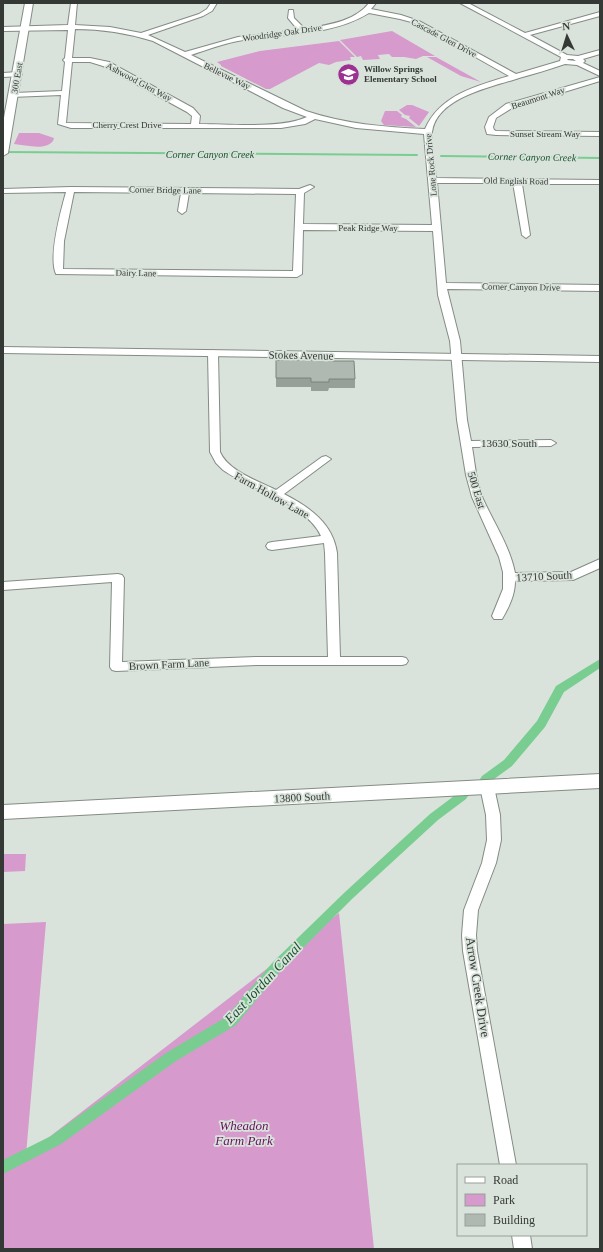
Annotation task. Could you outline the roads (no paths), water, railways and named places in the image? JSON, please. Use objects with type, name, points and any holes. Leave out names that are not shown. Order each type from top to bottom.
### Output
[{"type":"main road","name":"300 East","points":[[3,151],[6,126],[18,74],[29,3]]},
{"type":"main road","name":"13800 South","points":[[3,812],[600,781]]},
{"type":"street","name":"Cherry Crest Drive","points":[[74,3],[61,122],[64,125],[281,126],[302,122],[313,117]]},
{"type":"street","points":[[143,35],[201,15],[210,10],[214,3]]},
{"type":"street","points":[[369,11],[373,3]]},
{"type":"street","points":[[463,3],[524,35],[566,60],[579,61],[600,74]]},
{"type":"street","points":[[291,11],[291,18],[302,30]]},
{"type":"street","name":"Woodridge Oak Drive","points":[[185,55],[228,41],[342,24],[356,19],[369,11]]},
{"type":"street","name":"Cascade Glen Drive","points":[[369,11],[417,22],[516,76]]},
{"type":"street","points":[[524,35],[600,14]]},
{"type":"street","name":"Bellevue Way","points":[[3,29],[110,29],[143,35],[286,106],[313,117],[371,128],[428,132]]},
{"type":"street","points":[[579,61],[600,52]]},
{"type":"street","name":"Ashwood Glen Way","points":[[67,60],[90,60],[109,65],[190,110],[196,116],[196,126]]},
{"type":"street","name":"Lone Rock Drive","points":[[456,357],[454,341],[444,304],[428,132],[436,115],[454,100],[472,90],[566,60]]},
{"type":"street","points":[[3,75],[18,74]]},
{"type":"street","name":"Beaumont Way","points":[[490,132],[489,127],[493,117],[509,106],[600,79]]},
{"type":"street","points":[[14,94],[64,93]]},
{"type":"street","points":[[582,125],[584,134]]},
{"type":"street","name":"Sunset Stream Way","points":[[490,132],[600,134]]},
{"type":"street","name":"Old English Road","points":[[432,180],[600,182]]},
{"type":"street","points":[[517,181],[526,235]]},
{"type":"street","name":"Corner Bridge Lane","points":[[3,191],[71,190],[300,192],[310,187]]},
{"type":"street","name":"Corner Bridge Lane","points":[[3,197],[30,190]]},
{"type":"street","name":"Dairy Lane","points":[[71,190],[62,226],[58,263],[59,272],[297,274],[299,227]]},
{"type":"street","points":[[182,211],[185,191]]},
{"type":"street","points":[[299,227],[300,192]]},
{"type":"street","name":"Peak Ridge Way","points":[[299,227],[437,228]]},
{"type":"street","name":"Corner Canyon Drive","points":[[442,286],[600,288]]},
{"type":"street","name":"Stokes Avenue","points":[[3,350],[600,359]]},
{"type":"street","name":"Farm Hollow Lane","points":[[213,353],[214,448],[216,456],[226,468],[302,509],[315,519],[325,532],[328,539],[331,553],[334,661]]},
{"type":"street","name":"500 East","points":[[456,357],[471,475],[477,497],[507,562],[510,577],[508,595],[498,616]]},
{"type":"street","name":"13630 South","points":[[466,444],[551,443]]},
{"type":"street","points":[[276,495],[326,460]]},
{"type":"street","points":[[272,546],[328,539]]},
{"type":"street","name":"13710 South","points":[[510,577],[573,576],[600,563]]},
{"type":"street","name":"Brown Farm Lane","points":[[3,586],[118,578],[116,667],[221,662],[402,661]]},
{"type":"street","name":"Arrow Creek Drive","points":[[488,787],[494,828],[492,852],[471,910],[469,935],[471,958],[508,1164]]},
{"type":"street","points":[[521,1236],[523,1249]]},
{"type":"waterway","name":"Corner Canyon Creek","points":[[3,152],[417,155]]},
{"type":"waterway","name":"Corner Canyon Creek","points":[[441,156],[600,158]]},
{"type":"waterway","name":"East Jordan Canal","points":[[486,779],[508,763],[541,724],[560,689],[600,663]]},
{"type":"waterway","name":"East Jordan Canal","points":[[3,1167],[56,1140],[171,1057],[231,1021],[277,966],[348,896],[434,817],[462,796]]},
{"type":"place","name":"Willow Springs Elementary School","points":[[349,74]]},
{"type":"park label","name":"Wheadon Farm Park","points":[[244,1132]]}]
